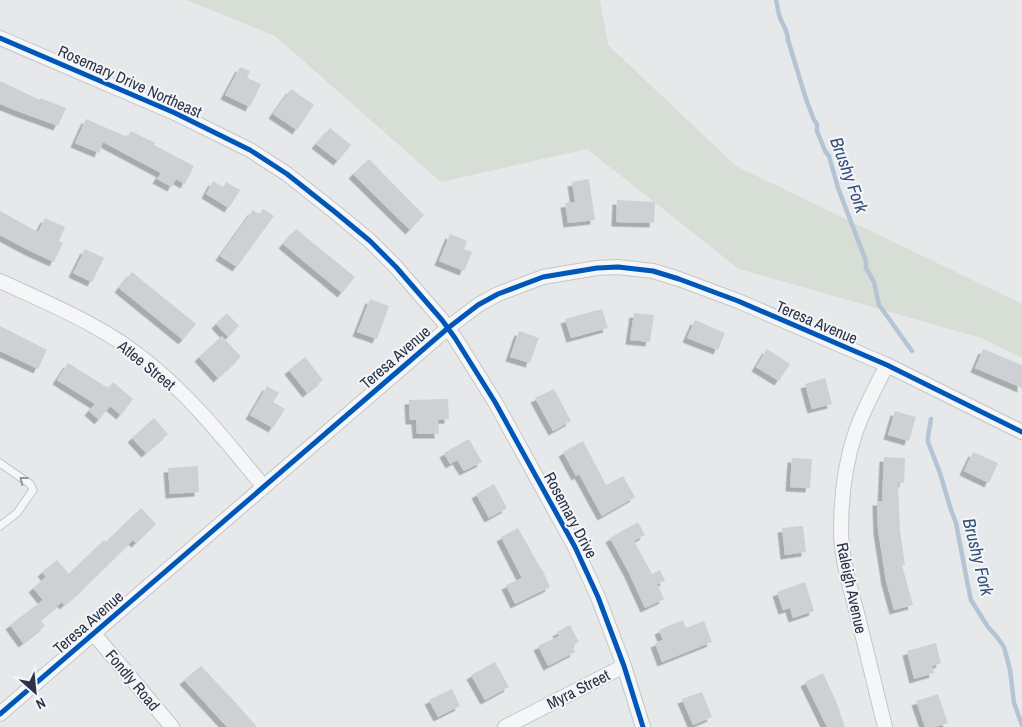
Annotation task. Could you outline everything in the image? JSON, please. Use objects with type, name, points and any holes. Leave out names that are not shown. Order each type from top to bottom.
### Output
[{"type":"street","name":"Rosemary Drive Northeast","points":[[0,38],[175,113],[250,150],[309,191],[370,241],[396,267],[448,328]]},
{"type":"street","name":"Teresa Avenue","points":[[0,714],[448,328],[478,305],[498,294],[543,277],[598,268],[618,268],[653,271],[679,279],[738,301],[887,365],[1022,432]]},
{"type":"street","name":"Atlee Street","points":[[0,281],[102,330],[150,363],[191,402],[264,487]]},
{"type":"street","name":"Rosemary Drive","points":[[448,328],[495,402],[575,546],[598,597],[624,666],[643,727]]},
{"type":"street","name":"Raleigh Avenue","points":[[885,727],[850,586],[841,531],[844,482],[854,435],[864,409],[887,365]]},
{"type":"street","name":"Fondly Road","points":[[94,634],[172,727]]},
{"type":"street","name":"Myra Street","points":[[505,727],[624,666]]},
{"type":"lane","points":[[0,463],[30,484],[34,490],[17,513],[0,526]]},
{"type":"shaded area","points":[[187,0],[600,0],[608,45],[736,166],[1022,304],[1022,358],[981,338],[739,269],[587,149],[441,182],[275,36]]},
{"type":"building","points":[[240,67],[250,71],[247,78],[261,84],[250,107],[225,95]]},
{"type":"building","points":[[0,81],[40,100],[40,98],[66,108],[58,126],[0,104]]},
{"type":"building","points":[[291,89],[314,105],[297,130],[273,114]]},
{"type":"building","points":[[86,119],[127,137],[131,131],[194,166],[185,184],[176,179],[172,187],[157,179],[161,173],[103,142],[99,153],[75,143]]},
{"type":"building","points":[[330,128],[351,145],[338,161],[316,144]]},
{"type":"building","points":[[369,159],[424,215],[410,230],[353,174]]},
{"type":"building","points":[[589,179],[595,220],[568,223],[565,203],[575,202],[572,182]]},
{"type":"building","points":[[213,181],[223,187],[226,182],[240,190],[229,208],[206,194]]},
{"type":"building","points":[[617,200],[655,202],[654,223],[616,222]]},
{"type":"building","points":[[263,209],[274,216],[237,267],[220,256],[253,210],[259,214]]},
{"type":"building","points":[[0,211],[38,232],[45,218],[65,227],[59,241],[63,243],[54,262],[0,235]]},
{"type":"building","points":[[296,229],[355,277],[342,293],[283,244]]},
{"type":"building","points":[[450,234],[467,241],[464,249],[472,252],[464,271],[439,261]]},
{"type":"building","points":[[85,249],[104,258],[92,282],[73,273]]},
{"type":"building","points":[[132,272],[196,324],[183,340],[119,288]]},
{"type":"building","points":[[370,299],[389,306],[377,339],[357,332]]},
{"type":"building","points":[[602,309],[608,328],[571,338],[565,319]]},
{"type":"building","points":[[227,313],[239,326],[228,337],[216,324]]},
{"type":"building","points":[[634,313],[654,315],[650,342],[630,340]]},
{"type":"building","points":[[695,320],[725,333],[718,350],[687,338]]},
{"type":"building","points":[[0,326],[47,350],[38,369],[0,351]]},
{"type":"building","points":[[519,331],[539,338],[530,363],[510,357]]},
{"type":"building","points":[[222,336],[241,357],[218,378],[199,357]]},
{"type":"building","points":[[767,349],[790,364],[779,381],[756,367]]},
{"type":"building","points":[[983,349],[1022,365],[1022,388],[975,368]]},
{"type":"building","points":[[305,357],[323,380],[307,393],[289,370]]},
{"type":"building","points":[[68,363],[108,388],[113,382],[133,399],[121,415],[110,406],[99,420],[89,411],[95,404],[57,380]]},
{"type":"building","points":[[825,378],[832,404],[812,409],[805,384]]},
{"type":"building","points":[[267,386],[279,393],[273,402],[285,409],[273,428],[250,415]]},
{"type":"building","points":[[554,389],[571,421],[553,431],[535,398]]},
{"type":"building","points":[[448,399],[449,419],[438,420],[439,434],[417,434],[416,420],[410,420],[409,400]]},
{"type":"building","points":[[895,411],[916,417],[909,441],[888,435]]},
{"type":"building","points":[[154,418],[168,434],[146,453],[132,438]]},
{"type":"building","points":[[469,439],[482,462],[464,471],[457,460],[450,464],[444,453]]},
{"type":"building","points":[[583,441],[606,485],[623,476],[635,497],[602,516],[579,474],[576,476],[563,452]]},
{"type":"building","points":[[973,452],[998,463],[989,483],[964,471]]},
{"type":"building","points":[[884,457],[905,458],[904,483],[898,482],[900,530],[905,565],[902,565],[913,605],[894,610],[886,581],[878,530],[877,501],[882,501]]},
{"type":"building","points":[[792,458],[812,459],[810,488],[790,487]]},
{"type":"building","points":[[198,466],[199,492],[170,494],[168,468]]},
{"type":"building","points":[[494,484],[507,508],[489,518],[476,494]]},
{"type":"building","points":[[141,508],[156,524],[136,543],[133,540],[64,605],[62,602],[40,620],[45,626],[23,643],[10,625],[43,600],[33,588],[46,577],[42,572],[57,560],[69,574]]},
{"type":"building","points":[[638,522],[645,535],[634,541],[652,574],[660,570],[665,581],[657,584],[664,599],[645,608],[610,538]]},
{"type":"building","points":[[803,526],[806,552],[785,555],[782,528]]},
{"type":"building","points":[[518,528],[542,569],[550,587],[515,604],[506,585],[522,578],[501,537]]},
{"type":"building","points":[[805,582],[814,611],[793,618],[790,608],[783,610],[777,592]]},
{"type":"building","points":[[683,620],[686,628],[704,621],[712,642],[662,662],[655,643],[663,640],[659,630]]},
{"type":"building","points":[[570,625],[579,642],[572,646],[575,652],[548,666],[538,646],[559,636],[557,632]]},
{"type":"building","points":[[936,643],[941,663],[932,666],[934,673],[914,679],[907,651]]},
{"type":"building","points":[[495,662],[509,687],[485,700],[471,675]]},
{"type":"building","points":[[201,666],[257,727],[227,727],[184,680]]},
{"type":"building","points":[[823,673],[845,727],[827,727],[805,682]]},
{"type":"building","points":[[452,689],[460,706],[438,717],[429,700]]},
{"type":"building","points":[[702,692],[712,717],[693,725],[682,699]]},
{"type":"building","points":[[938,694],[948,723],[935,727],[925,727],[916,701]]},
{"type":"waterway","name":"Brushy Fork","points":[[776,0],[806,99],[817,124],[817,131],[825,151],[829,156],[838,188],[866,261],[866,268],[874,282],[879,305],[912,351]]},
{"type":"waterway","name":"Brushy Fork","points":[[931,419],[928,442],[956,523],[971,600],[988,627],[1004,647],[1010,670],[1014,703],[1022,725]]},
{"type":"cycle path","points":[[0,38],[175,113],[250,150],[287,174],[335,212],[370,241],[396,267],[442,320],[455,338],[495,402],[575,547],[598,597],[624,666],[643,727]]},
{"type":"cycle path","points":[[0,714],[448,328],[478,305],[498,294],[543,277],[597,268],[618,267],[653,271],[679,279],[738,301],[887,365],[1022,432]]}]
